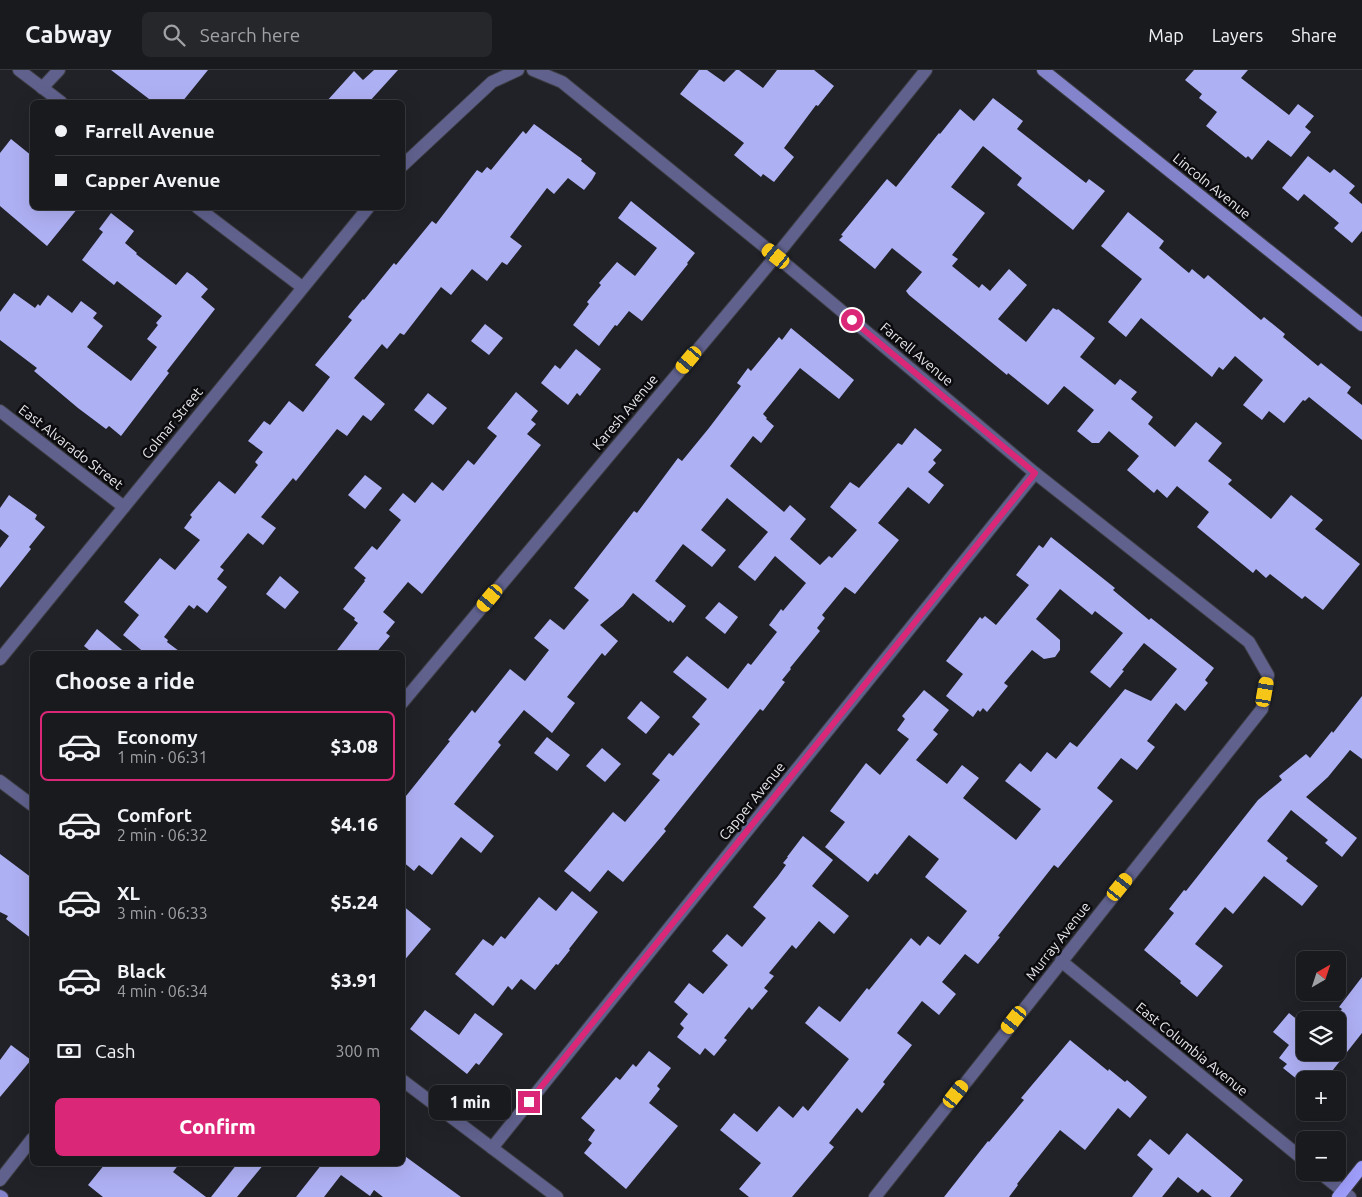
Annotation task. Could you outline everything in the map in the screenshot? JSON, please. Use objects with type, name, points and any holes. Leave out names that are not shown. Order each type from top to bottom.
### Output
[{"type":"main road","points":[[1343,1195],[1362,1167]]},
{"type":"street","points":[[19,70],[58,100]]},
{"type":"street","points":[[42,88],[59,70]]},
{"type":"street","points":[[405,163],[492,82],[518,70]]},
{"type":"street","name":"Farrell Avenue","points":[[533,70],[562,82],[776,256],[1035,473],[1249,642],[1268,675]]},
{"type":"street","name":"Karesh Avenue","points":[[405,699],[776,256],[926,70]]},
{"type":"street","name":"Lincoln Avenue","points":[[1043,70],[1362,326]]},
{"type":"street","points":[[201,210],[302,287]]},
{"type":"street","name":"Colmar Street","points":[[0,659],[366,210]]},
{"type":"street","name":"East Alvarado Street","points":[[0,411],[124,507]]},
{"type":"street","name":"Capper Avenue","points":[[492,1148],[1035,473]]},
{"type":"street","name":"Murray Avenue","points":[[875,1197],[1262,709],[1268,675]]},
{"type":"street","points":[[0,780],[30,803]]},
{"type":"street","name":"East Columbia Avenue","points":[[1061,961],[1296,1154]]},
{"type":"street","points":[[405,1082],[557,1197]]},
{"type":"street","points":[[0,1180],[30,1142]]},
{"type":"street","points":[[1328,1181],[1343,1195]]},
{"type":"building","points":[[111,70],[208,70],[184,100],[150,100]]},
{"type":"building","points":[[374,70],[398,70],[371,100],[328,100],[354,71],[363,80]]},
{"type":"building","points":[[699,70],[707,70],[724,82],[736,70],[739,70],[763,88],[777,70],[814,70],[834,86],[818,106],[816,105],[784,148],[794,157],[774,182],[763,174],[761,177],[734,155],[744,143],[680,94]]},
{"type":"building","points":[[1194,70],[1248,70],[1241,78],[1289,115],[1298,104],[1314,116],[1305,127],[1311,132],[1291,157],[1268,140],[1252,160],[1248,156],[1246,158],[1206,126],[1217,112],[1199,98],[1202,94],[1185,80]]},
{"type":"building","points":[[993,98],[1023,121],[1017,129],[1086,183],[1089,179],[1105,191],[1073,230],[1017,185],[1022,178],[983,146],[951,187],[985,213],[952,255],[958,259],[952,266],[979,288],[982,284],[990,291],[1009,269],[1027,285],[998,319],[1026,342],[1053,308],[1058,309],[1095,338],[1080,357],[1115,385],[1120,379],[1137,392],[1131,399],[1153,417],[1148,424],[1175,447],[1196,422],[1222,443],[1208,461],[1232,480],[1228,484],[1271,519],[1291,495],[1323,520],[1315,529],[1360,564],[1323,610],[1305,596],[1302,599],[1270,574],[1266,578],[1256,569],[1253,573],[1197,527],[1209,512],[1177,486],[1167,498],[1157,489],[1154,493],[1127,470],[1139,456],[1109,431],[1099,443],[1092,443],[1077,431],[1094,410],[1064,386],[1048,405],[1008,373],[1007,375],[909,295],[906,291],[922,272],[892,248],[875,269],[839,240],[843,236],[841,235],[887,179],[896,187],[960,109],[974,121]]},
{"type":"building","points":[[534,124],[582,159],[581,161],[596,173],[592,180],[584,190],[568,178],[554,194],[547,188],[510,237],[522,246],[507,265],[502,262],[487,281],[472,269],[451,295],[441,287],[404,335],[400,333],[387,349],[382,344],[354,378],[385,404],[371,421],[363,415],[347,436],[337,429],[296,481],[293,478],[261,517],[276,528],[263,545],[248,533],[220,567],[224,570],[217,579],[227,587],[207,613],[197,605],[194,609],[189,605],[164,637],[168,640],[167,642],[179,651],[142,651],[123,635],[139,615],[124,602],[160,558],[175,570],[200,540],[184,528],[192,517],[190,515],[219,481],[235,494],[258,465],[255,462],[263,452],[248,441],[264,421],[270,425],[289,401],[303,412],[330,377],[315,365],[352,320],[348,317],[394,263],[396,265],[432,221],[436,224],[477,170],[482,173],[487,167],[491,170],[523,131],[526,134]]},
{"type":"building","points":[[11,139],[30,154],[30,210],[76,210],[47,246],[0,206],[0,153]]},
{"type":"building","points":[[1308,156],[1330,173],[1334,169],[1355,186],[1349,193],[1362,204],[1362,231],[1352,243],[1334,228],[1339,223],[1304,194],[1298,201],[1282,188]]},
{"type":"building","points":[[631,201],[695,253],[642,321],[629,311],[617,326],[615,325],[599,346],[573,325],[589,304],[587,302],[601,285],[599,283],[617,262],[635,276],[657,248],[618,218]]},
{"type":"building","points":[[1128,212],[1164,241],[1159,248],[1189,273],[1192,269],[1204,279],[1208,275],[1261,320],[1264,317],[1285,334],[1283,337],[1318,366],[1321,363],[1351,387],[1347,393],[1362,405],[1362,440],[1309,397],[1305,401],[1303,400],[1284,423],[1269,411],[1262,420],[1243,405],[1263,380],[1235,356],[1223,370],[1219,367],[1212,377],[1141,318],[1126,337],[1108,322],[1142,279],[1101,246]]},
{"type":"building","points":[[111,213],[134,231],[125,243],[136,254],[176,285],[187,272],[193,276],[208,289],[201,297],[215,309],[167,371],[169,373],[121,436],[109,426],[106,429],[78,408],[34,371],[37,368],[0,340],[0,312],[14,293],[35,308],[38,304],[40,306],[48,295],[72,313],[81,301],[97,313],[93,318],[103,326],[87,347],[131,381],[157,347],[147,339],[158,325],[156,323],[162,316],[117,281],[114,285],[82,260],[103,232],[99,229]]},
{"type":"building","points":[[485,324],[503,338],[489,355],[471,341]]},
{"type":"building","points":[[791,328],[854,380],[839,399],[800,368],[763,414],[774,426],[761,443],[753,436],[730,466],[784,512],[790,505],[806,519],[790,539],[820,565],[829,556],[832,558],[857,530],[830,507],[850,482],[859,488],[898,443],[902,445],[915,428],[942,450],[933,460],[936,463],[928,472],[944,485],[929,504],[908,487],[878,523],[899,540],[855,594],[845,587],[822,615],[825,618],[817,628],[820,631],[790,668],[782,680],[785,682],[763,711],[760,709],[664,829],[666,831],[623,882],[608,870],[590,892],[564,871],[613,812],[625,822],[660,780],[652,774],[669,753],[673,756],[700,724],[692,717],[707,699],[673,672],[687,656],[728,689],[748,663],[751,665],[777,632],[769,625],[781,609],[783,611],[806,583],[775,556],[755,581],[738,567],[768,532],[727,498],[701,530],[726,550],[712,567],[683,544],[655,581],[686,606],[673,623],[670,620],[669,622],[633,593],[623,606],[600,625],[618,641],[605,656],[602,653],[567,697],[575,703],[552,733],[524,710],[498,742],[501,745],[454,804],[494,836],[481,853],[461,837],[432,875],[419,865],[414,871],[405,864],[405,797],[472,710],[475,713],[510,669],[525,681],[549,650],[534,638],[550,619],[564,630],[589,600],[574,588],[634,511],[637,513],[678,458],[682,461],[709,428],[741,386],[737,383],[748,368],[751,371],[779,337],[782,340]]},
{"type":"building","points":[[576,349],[601,369],[580,396],[577,393],[568,405],[541,383],[555,365],[560,369]]},
{"type":"building","points":[[516,392],[538,411],[531,420],[536,424],[527,434],[541,445],[422,594],[408,582],[383,612],[395,622],[386,633],[390,636],[378,651],[336,651],[358,623],[354,620],[355,618],[343,609],[366,578],[354,568],[372,546],[377,550],[401,520],[389,510],[403,493],[415,503],[432,482],[443,491],[468,460],[474,465],[497,436],[487,428]]},
{"type":"building","points":[[428,393],[447,408],[433,425],[414,410]]},
{"type":"building","points":[[365,475],[382,488],[365,509],[348,495]]},
{"type":"building","points":[[9,495],[37,515],[35,519],[45,527],[29,547],[31,549],[0,588],[0,548],[9,536],[0,529],[0,508]]},
{"type":"building","points":[[1051,537],[1115,588],[1113,590],[1149,620],[1151,618],[1214,668],[1205,680],[1208,683],[1185,711],[1176,703],[1147,741],[1155,747],[1137,770],[1121,758],[1097,788],[1113,801],[1058,868],[1054,865],[978,964],[965,954],[942,982],[956,994],[939,1015],[922,1001],[897,1033],[912,1045],[862,1113],[857,1108],[829,1143],[834,1147],[792,1197],[749,1197],[739,1189],[761,1163],[720,1130],[734,1113],[757,1132],[779,1106],[793,1118],[803,1106],[808,1111],[849,1059],[805,1023],[819,1006],[840,1022],[911,938],[920,946],[928,936],[940,945],[967,911],[925,877],[939,859],[909,835],[877,875],[875,873],[868,882],[825,847],[845,822],[830,811],[866,763],[880,775],[909,739],[897,730],[905,719],[902,716],[924,690],[949,710],[933,730],[938,734],[916,760],[947,784],[962,765],[979,778],[963,798],[1016,840],[1041,809],[1005,781],[1018,765],[1020,763],[1031,772],[1047,752],[1056,759],[1070,742],[1077,747],[1125,689],[1151,701],[1177,669],[1144,643],[1110,688],[1090,672],[1123,633],[1095,611],[1092,615],[1060,589],[1036,619],[1060,640],[1060,650],[1055,657],[1044,659],[1032,650],[1004,683],[1008,686],[987,712],[983,708],[980,712],[978,710],[973,717],[946,696],[963,674],[946,661],[980,617],[982,619],[985,616],[996,625],[1029,585],[1016,575],[1039,545],[1043,548]]},
{"type":"building","points":[[280,576],[299,592],[285,609],[266,594]]},
{"type":"building","points":[[719,602],[738,617],[725,634],[705,618]]},
{"type":"building","points":[[97,629],[123,651],[90,651],[84,646]]},
{"type":"building","points":[[1362,696],[1362,759],[1350,750],[1328,777],[1306,797],[1357,838],[1342,857],[1325,843],[1328,840],[1291,810],[1267,841],[1288,858],[1286,861],[1318,886],[1302,906],[1264,876],[1233,914],[1225,907],[1195,944],[1223,966],[1197,997],[1144,950],[1174,913],[1169,909],[1184,890],[1186,891],[1258,800],[1282,780],[1279,776],[1306,754],[1310,758],[1332,731],[1333,733]]},
{"type":"building","points":[[641,701],[660,717],[646,734],[627,718]]},
{"type":"building","points":[[547,737],[570,755],[557,771],[534,753]]},
{"type":"building","points":[[602,748],[621,764],[605,782],[586,766]]},
{"type":"building","points":[[803,836],[833,860],[812,886],[849,916],[834,934],[819,921],[796,949],[792,945],[769,973],[774,976],[764,988],[768,991],[752,1010],[749,1007],[724,1038],[727,1040],[714,1056],[705,1048],[700,1055],[677,1037],[684,1028],[680,1024],[688,1014],[674,1002],[689,983],[703,994],[728,965],[712,951],[727,934],[742,947],[766,918],[753,907],[786,865],[783,863]]},
{"type":"building","points":[[0,854],[30,876],[30,937],[6,919],[8,916],[0,912]]},
{"type":"building","points":[[572,891],[598,912],[558,965],[556,964],[535,990],[521,979],[512,990],[508,986],[493,1006],[455,974],[483,939],[493,946],[501,936],[505,939],[539,897],[556,911]]},
{"type":"building","points":[[405,907],[431,929],[405,959]]},
{"type":"building","points":[[1362,977],[1362,1033],[1346,1053],[1346,1011],[1340,1011],[1342,1009],[1339,1007],[1344,1001],[1346,1001],[1346,998]]},
{"type":"building","points":[[425,1010],[459,1035],[475,1013],[503,1034],[479,1065],[476,1063],[467,1074],[410,1029]]},
{"type":"building","points":[[1289,1013],[1296,1019],[1296,1061],[1340,1061],[1332,1071],[1296,1071],[1296,1078],[1283,1068],[1287,1064],[1279,1058],[1289,1045],[1273,1032]]},
{"type":"building","points":[[1070,1040],[1108,1071],[1109,1069],[1125,1082],[1127,1080],[1147,1097],[1130,1118],[1118,1108],[1085,1150],[1060,1130],[1017,1184],[1009,1197],[944,1197],[988,1141],[1024,1100],[1021,1098]]},
{"type":"building","points":[[11,1045],[30,1059],[0,1097],[0,1060]]},
{"type":"building","points":[[649,1051],[671,1068],[657,1086],[660,1089],[649,1103],[678,1126],[626,1189],[584,1153],[592,1143],[588,1140],[595,1130],[581,1118],[616,1077],[620,1080],[633,1064],[636,1067]]},
{"type":"building","points":[[1187,1133],[1243,1180],[1230,1197],[1212,1197],[1202,1189],[1198,1193],[1178,1177],[1162,1197],[1132,1197],[1153,1169],[1137,1155],[1150,1139],[1169,1155]]},
{"type":"building","points":[[405,1156],[461,1197],[383,1197],[374,1190],[370,1196],[341,1175],[324,1197],[296,1197],[320,1166],[405,1166]]},
{"type":"building","points":[[103,1166],[178,1166],[173,1172],[206,1197],[103,1197],[88,1185]]},
{"type":"building","points":[[235,1166],[262,1166],[237,1197],[211,1197]]},
{"type":"route","points":[[529,1102],[1035,473],[852,320]]}]
